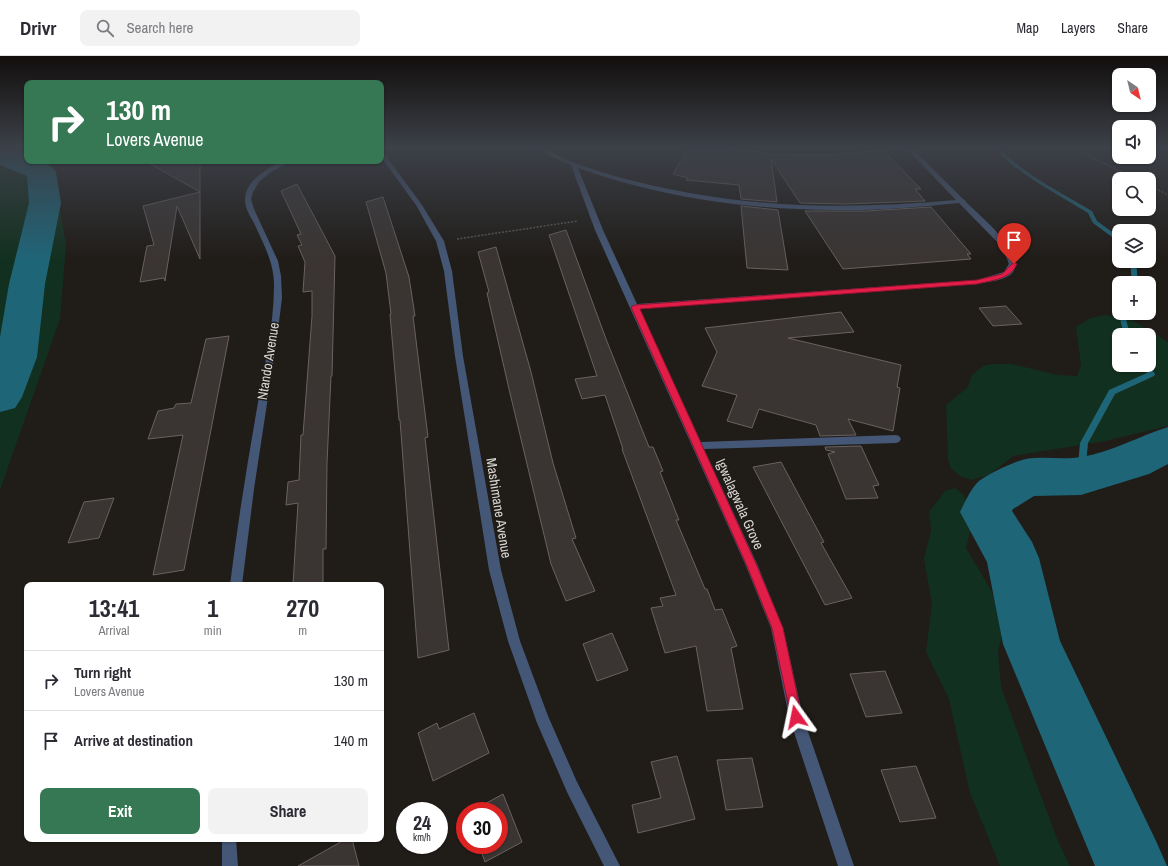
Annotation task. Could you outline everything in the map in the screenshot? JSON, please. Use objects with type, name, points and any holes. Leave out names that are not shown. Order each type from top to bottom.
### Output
[{"type":"street","name":"Ntando Avenue","points":[[236,582],[243,520],[274,325],[278,284],[276,265],[269,247],[250,209],[248,200],[254,185]]},
{"type":"street","name":"Mashimane Avenue","points":[[404,185],[422,210],[440,241],[448,271],[461,363],[495,570],[514,641],[542,718],[572,787],[612,866]]},
{"type":"street","name":"Igwalagwala Grove","points":[[582,185],[595,219],[752,566],[778,628],[796,717],[846,866]]},
{"type":"street","points":[[641,185],[671,192],[740,202],[793,207],[835,208],[908,206],[963,201]]},
{"type":"street","points":[[635,307],[977,282],[1004,275],[1011,270],[1014,264],[1013,257],[1006,247],[946,185]]},
{"type":"street","points":[[697,446],[896,440]]},
{"type":"street","points":[[229,842],[230,866]]},
{"type":"path","points":[[1156,189],[1168,195]]},
{"type":"path","points":[[440,241],[595,219]]},
{"type":"green space","points":[[0,185],[56,185],[66,245],[60,319],[0,490]]},
{"type":"green space","points":[[1105,315],[1112,316],[1112,320],[1132,320],[1145,328],[1112,328],[1112,372],[1156,372],[1156,335],[1168,342],[1168,426],[1105,441],[1013,456],[989,475],[971,480],[960,476],[951,468],[948,459],[946,405],[968,387],[972,375],[983,366],[992,364],[1012,364],[1058,375],[1077,376],[1081,365],[1076,327],[1091,318]]},
{"type":"green space","points":[[955,488],[964,495],[972,524],[966,548],[991,590],[1004,626],[998,651],[1001,687],[1057,839],[1070,866],[1000,866],[970,793],[949,699],[926,652],[932,604],[924,559],[931,531],[929,512],[945,491]]},
{"type":"building","points":[[187,185],[200,185],[200,192]]},
{"type":"building","points":[[297,185],[335,256],[332,376],[327,463],[326,549],[323,549],[323,582],[293,582],[298,503],[286,505],[288,482],[299,480],[301,435],[303,435],[312,316],[312,291],[303,292],[305,262],[298,246],[302,245],[297,235],[301,234],[281,191]]},
{"type":"building","points":[[737,185],[775,185],[777,202],[741,199],[739,185]]},
{"type":"building","points":[[788,185],[917,185],[921,189],[915,189],[925,201],[845,204],[800,203]]},
{"type":"building","points":[[200,192],[200,259],[177,206],[165,281],[164,278],[140,282],[147,246],[154,245],[143,206]]},
{"type":"building","points":[[383,197],[409,277],[415,316],[413,316],[428,437],[425,438],[449,650],[418,658],[391,314],[386,273],[366,202]]},
{"type":"building","points":[[741,206],[778,210],[788,270],[747,268]]},
{"type":"building","points":[[931,207],[971,254],[967,254],[971,259],[843,269],[805,211],[866,211]]},
{"type":"building","points":[[566,230],[606,339],[649,447],[653,447],[663,471],[660,472],[679,520],[676,520],[715,610],[722,609],[737,646],[731,648],[743,709],[707,711],[696,646],[665,653],[651,608],[663,606],[660,598],[676,595],[622,449],[605,395],[582,399],[575,379],[597,376],[549,235]]},
{"type":"building","points":[[496,247],[531,372],[553,463],[576,538],[572,539],[595,591],[566,601],[551,564],[487,293],[489,292],[478,252]]},
{"type":"building","points":[[1006,306],[1022,324],[993,326],[979,308]]},
{"type":"building","points":[[841,312],[854,332],[788,338],[901,365],[897,387],[900,388],[893,431],[848,419],[856,435],[820,436],[816,425],[759,409],[752,428],[727,421],[737,395],[702,386],[717,352],[705,328]]},
{"type":"building","points":[[229,336],[184,570],[153,575],[183,435],[148,439],[158,411],[174,408],[176,404],[191,403],[206,339]]},
{"type":"building","points":[[861,446],[879,485],[873,486],[878,498],[846,499],[828,454],[835,452],[826,450],[825,447]]},
{"type":"building","points":[[781,462],[824,542],[821,543],[852,598],[825,605],[753,467]]},
{"type":"building","points":[[114,498],[99,538],[68,543],[84,502]]},
{"type":"building","points":[[612,633],[628,670],[597,681],[583,644]]},
{"type":"building","points":[[885,671],[902,713],[866,717],[850,674]]},
{"type":"building","points":[[474,713],[489,753],[433,781],[418,733],[437,723],[439,729]]},
{"type":"building","points":[[677,756],[695,819],[638,833],[632,805],[661,798],[651,762]]},
{"type":"building","points":[[752,758],[763,807],[726,810],[717,760]]},
{"type":"building","points":[[916,766],[936,818],[900,822],[881,770]]},
{"type":"building","points":[[503,794],[506,802],[488,802]]},
{"type":"building","points":[[508,807],[522,842],[508,850]]},
{"type":"building","points":[[341,842],[353,842],[359,866],[298,866]]},
{"type":"building","points":[[482,854],[500,854],[485,862]]},
{"type":"waterway","points":[[0,397],[17,357],[27,284],[45,203],[43,185]]},
{"type":"waterway","points":[[1045,185],[1090,212],[1095,222],[1112,235]]},
{"type":"waterway","points":[[1134,268],[1134,276]]},
{"type":"waterway","points":[[1123,320],[1125,328]]},
{"type":"waterway","points":[[1081,476],[1084,443],[1112,392],[1151,374],[1150,372]]},
{"type":"waterway","points":[[1131,866],[1097,793],[1032,644],[1013,558],[985,512],[996,495],[1026,478],[1081,476],[1132,461],[1168,444]]},
{"type":"route","points":[[796,717],[778,628],[752,566],[635,307],[977,282],[1004,275],[1011,270],[1014,264]]}]
